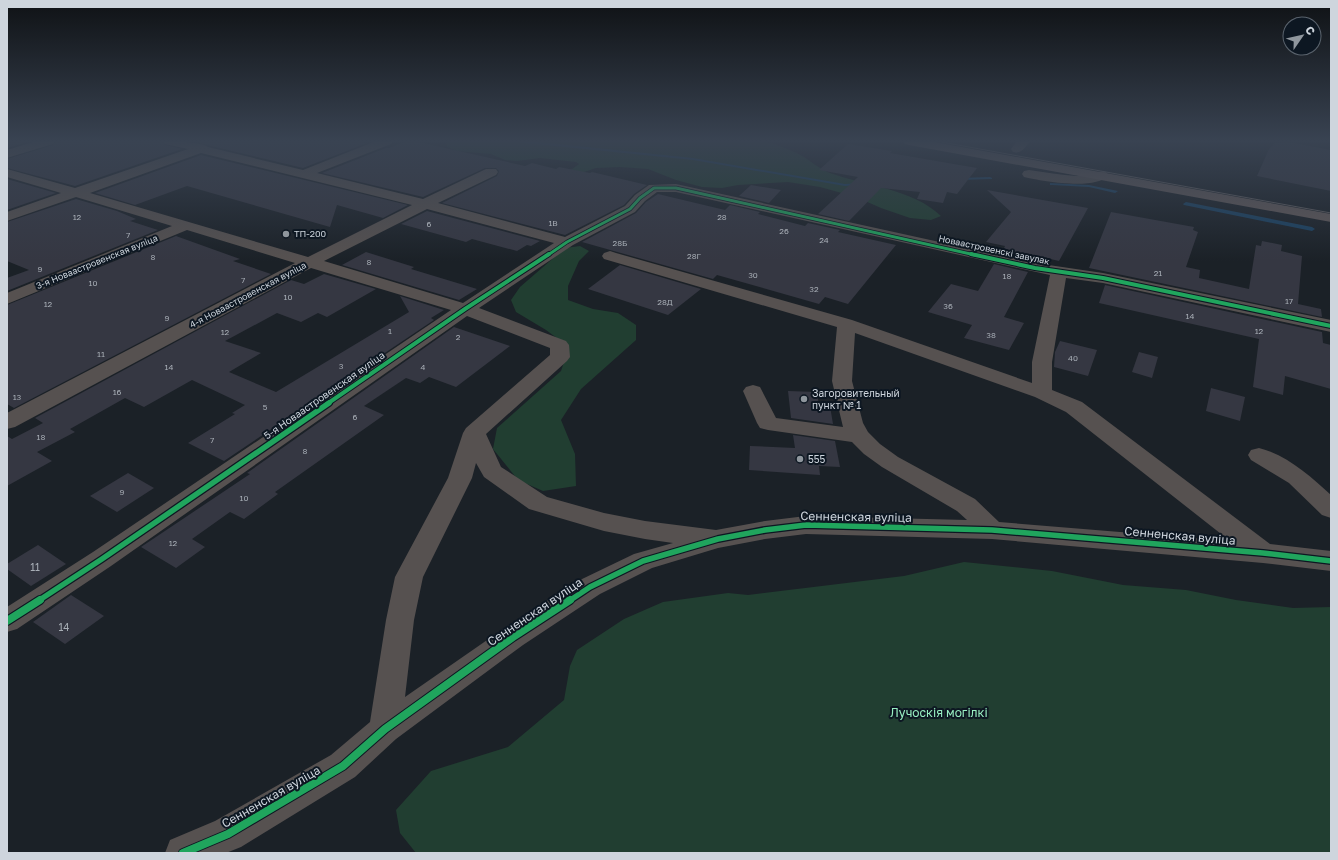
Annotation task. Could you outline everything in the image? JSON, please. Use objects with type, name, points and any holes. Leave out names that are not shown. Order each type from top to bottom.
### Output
[{"type":"main road","points":[[1134,181],[1331,218]]},
{"type":"street","points":[[35,181],[465,309],[559,345],[560,357],[474,433],[460,478],[409,576],[400,620],[385,729]]},
{"type":"street","points":[[7,217],[110,181]]},
{"type":"street","points":[[333,181],[567,242]]},
{"type":"street","name":"4-я Новаастровенская вуліца","points":[[7,422],[310,263],[472,181]]},
{"type":"street","name":"5-я Новаастровенская вуліца","points":[[7,621],[102,559],[465,309],[567,242],[630,209],[640,198],[654,188]]},
{"type":"street","name":"Новаастровенскі завулак","points":[[654,188],[676,188],[1027,266],[1103,278],[1331,326]]},
{"type":"street","name":"3-я Новаастровенская вуліца","points":[[7,299],[186,225]]},
{"type":"street","points":[[610,256],[846,324],[1042,393],[1074,407],[1262,553]]},
{"type":"street","points":[[1042,393],[1042,362],[1059,272]]},
{"type":"street","points":[[846,324],[842,381],[852,423],[859,436],[872,449],[890,462],[966,505],[992,530]]},
{"type":"street","points":[[753,391],[768,423],[859,436]]},
{"type":"street","points":[[474,433],[492,472],[538,503],[604,522],[638,529],[718,539]]},
{"type":"street","points":[[1259,455],[1297,477],[1331,509]]},
{"type":"street","name":"Сенненская вуліца","points":[[183,853],[228,834],[343,766],[385,729],[513,637],[590,586],[643,561],[718,539],[765,530],[806,525],[992,530],[1262,553],[1331,561]]},
{"type":"green space","points":[[680,181],[859,181],[903,194],[930,207],[941,216],[931,220],[910,218],[856,197],[820,187],[788,182],[738,185],[722,188],[702,187]]},
{"type":"green space","points":[[580,246],[589,251],[579,261],[568,286],[568,300],[593,309],[618,313],[636,325],[636,340],[581,389],[561,420],[575,454],[576,486],[543,491],[518,480],[493,449],[497,428],[561,371],[569,347],[546,330],[516,312],[511,300],[520,287],[565,248]]},
{"type":"green space","name":"Лучоскія могілкі","points":[[964,562],[1052,571],[1123,585],[1186,590],[1236,600],[1293,608],[1331,607],[1331,853],[416,853],[400,833],[396,810],[431,771],[508,747],[564,700],[570,666],[577,650],[624,619],[663,602],[728,593],[748,595],[904,576]]},
{"type":"building","points":[[7,181],[14,181],[56,193],[7,210]]},
{"type":"building","points":[[57,181],[89,181],[75,186]]},
{"type":"building","points":[[128,181],[309,181],[408,205],[383,218],[337,205],[330,227],[187,186],[135,205],[95,193]]},
{"type":"building","points":[[356,181],[457,181],[423,197]]},
{"type":"building","points":[[487,181],[631,181],[647,185],[634,194],[624,205],[565,235],[442,203]]},
{"type":"building","points":[[854,181],[967,181],[957,194],[947,192],[943,203],[917,199],[920,192],[881,188],[849,221],[818,214]]},
{"type":"building","points":[[1282,181],[1331,181],[1331,191]]},
{"type":"building","points":[[751,185],[781,190],[769,203],[739,196]]},
{"type":"building","points":[[987,190],[1088,208],[1059,261],[1037,256],[1034,261],[1001,254],[1005,246],[986,242],[1011,212]]},
{"type":"building","points":[[658,194],[725,210],[730,205],[760,212],[758,214],[805,226],[808,223],[840,230],[838,232],[896,245],[848,304],[825,297],[819,304],[717,275],[713,279],[582,242],[636,213],[646,202]]},
{"type":"building","points":[[76,199],[117,211],[136,219],[130,221],[158,230],[7,291],[7,278],[29,270],[7,261],[7,222]]},
{"type":"building","points":[[427,211],[540,241],[531,246],[527,245],[517,251],[472,239],[466,242],[401,224]]},
{"type":"building","points":[[1111,212],[1194,227],[1193,230],[1198,232],[1186,267],[1200,270],[1199,278],[1249,289],[1256,245],[1261,246],[1262,241],[1282,245],[1281,251],[1302,256],[1298,304],[1321,309],[1322,317],[1089,268]]},
{"type":"building","points":[[176,236],[240,259],[233,261],[271,274],[14,408],[7,404],[7,305]]},
{"type":"building","points":[[366,252],[414,267],[411,269],[477,289],[459,300],[342,265]]},
{"type":"building","points":[[994,264],[1028,272],[1004,317],[1024,323],[1009,350],[964,338],[972,325],[928,312],[951,284],[978,291]]},
{"type":"building","points":[[620,265],[701,289],[668,315],[588,289]]},
{"type":"building","points":[[324,274],[376,289],[327,317],[318,313],[301,322],[277,313],[225,341],[261,353],[229,372],[276,392],[409,312],[400,296],[444,310],[431,318],[434,320],[224,461],[188,443],[235,414],[232,413],[245,405],[192,380],[144,407],[125,398],[70,429],[75,432],[37,452],[52,461],[7,486],[7,436],[12,439],[43,423],[35,418],[291,280],[304,284]]},
{"type":"building","points":[[1105,285],[1322,332],[1323,343],[1331,345],[1331,389],[1285,376],[1283,395],[1253,387],[1259,339],[1099,303]]},
{"type":"building","points":[[454,327],[510,346],[456,387],[429,377],[420,383],[406,378],[364,406],[384,415],[275,492],[278,494],[244,519],[230,512],[192,539],[205,547],[176,568],[141,547],[250,474],[247,473]]},
{"type":"building","points":[[1060,341],[1097,350],[1088,376],[1054,367],[1055,352]]},
{"type":"building","points":[[1139,352],[1158,357],[1152,378],[1132,372]]},
{"type":"building","points":[[1211,388],[1245,397],[1240,421],[1206,411]]},
{"type":"building","name":"Загоровительный пункт № 1","points":[[788,391],[817,392],[819,406],[830,406],[833,424],[791,418]]},
{"type":"building","points":[[793,435],[835,441],[840,467],[819,466],[820,475],[749,470],[750,446],[795,448]]},
{"type":"building","points":[[128,473],[154,488],[117,512],[90,496]]},
{"type":"building","points":[[38,545],[66,564],[31,586],[7,569],[7,564]]},
{"type":"building","points":[[71,595],[104,616],[65,644],[33,622]]},
{"type":"waterway","points":[[822,181],[845,185],[861,184]]},
{"type":"waterway","points":[[1052,184],[1089,186],[1115,191]]},
{"type":"waterway","points":[[1186,204],[1312,229]]},
{"type":"tram line","points":[[1156,181],[1331,213]]},
{"type":"cycle path","points":[[7,621],[102,559],[465,309],[567,242],[630,209],[640,198],[654,188],[676,188],[1035,268],[1103,278],[1331,326]]},
{"type":"cycle path","points":[[183,853],[228,834],[343,766],[385,729],[513,637],[590,587],[643,561],[718,539],[765,530],[806,525],[992,530],[1263,553],[1331,561]]},
{"type":"place","name":"ТП-200","points":[[286,234]]},
{"type":"place","name":"Загоровительный пункт № 1","points":[[804,399]]},
{"type":"place","name":"555","points":[[800,459]]}]
